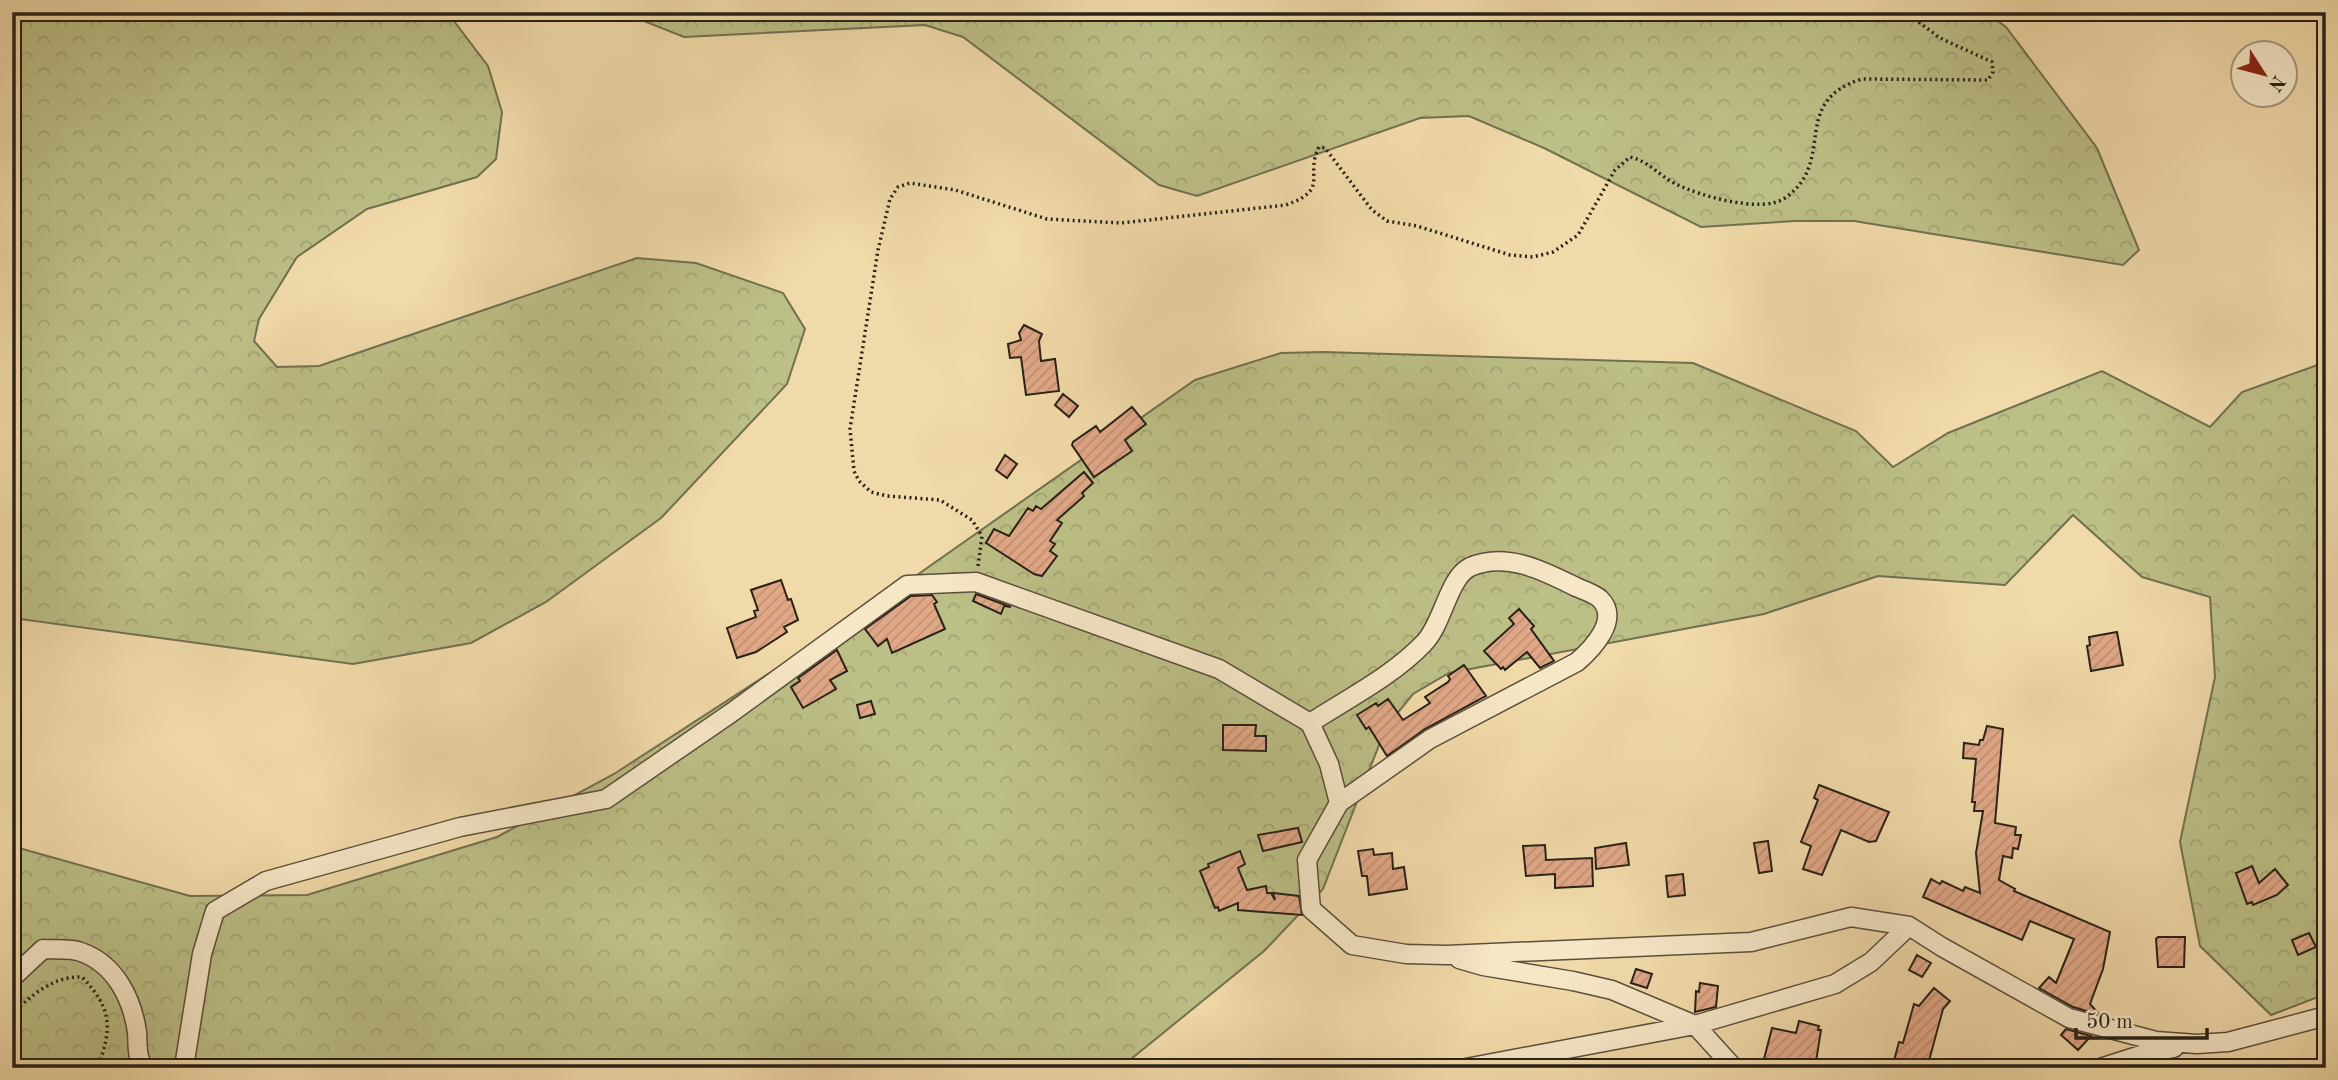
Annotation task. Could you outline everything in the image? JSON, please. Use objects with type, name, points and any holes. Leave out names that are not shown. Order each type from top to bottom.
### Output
[{"type":"street","points":[[1310,723],[1394,668],[1425,643],[1441,618],[1456,580],[1468,568],[1492,561],[1512,561],[1550,574],[1601,599],[1606,611],[1605,628],[1596,646],[1577,662],[1430,739],[1339,803],[1307,860],[1311,909],[1352,945],[1406,954],[1446,955],[1751,942],[1851,918],[1909,926],[2069,1018],[2156,1041],[2197,1044]]},
{"type":"street","points":[[180,1068],[185,1061],[202,954],[215,911],[266,881],[460,827],[606,799],[732,713],[907,585],[976,582],[1219,668],[1310,723],[1329,764],[1339,803]]},
{"type":"street","points":[[1466,1068],[1695,1025],[1835,984],[1871,962],[1909,926]]},
{"type":"street","points":[[12,978],[43,949],[79,951],[104,963],[126,991],[136,1029],[140,1063],[145,1068]]},
{"type":"street","points":[[1446,955],[1483,966],[1612,990],[1695,1025],[1734,1068]]},
{"type":"street","points":[[2099,1068],[2147,1053],[2197,1044],[2228,1042],[2326,1017]]},
{"type":"path","points":[[976,582],[982,536],[972,520],[940,500],[887,496],[871,492],[859,481],[854,471],[850,429],[878,250],[890,199],[898,187],[910,183],[955,190],[1047,219],[1121,223],[1286,205],[1303,199],[1315,186],[1316,153],[1319,147],[1325,148],[1372,210],[1387,221],[1417,226],[1510,255],[1533,257],[1553,253],[1578,235],[1615,170],[1630,157],[1641,159],[1676,184],[1726,201],[1764,205],[1784,198],[1801,182],[1812,160],[1819,112],[1829,96],[1845,84],[1862,79],[1988,80],[1993,72],[1992,62],[1940,38],[1905,12]]},
{"type":"path","points":[[12,1014],[45,986],[70,977],[82,977],[99,995],[108,1026],[106,1046],[97,1068]]},
{"type":"green space","points":[[12,12],[447,12],[488,66],[502,112],[496,159],[477,177],[367,209],[297,257],[259,319],[254,341],[277,367],[319,366],[637,258],[696,263],[783,293],[805,329],[787,384],[661,518],[546,602],[471,643],[353,664],[12,618]]},
{"type":"green space","points":[[627,12],[1985,12],[2006,27],[2097,148],[2139,250],[2123,265],[1854,221],[1795,221],[1701,227],[1544,148],[1469,116],[1420,118],[1197,196],[1159,185],[963,37],[925,25],[684,37]]},
{"type":"green space","points":[[1281,353],[1693,363],[1856,431],[1893,467],[1948,433],[2102,371],[2210,427],[2242,392],[2326,362],[2326,994],[2271,1015],[2200,946],[2180,842],[2215,677],[2210,597],[2142,577],[2073,515],[2005,585],[1878,576],[1764,614],[1449,673],[1413,694],[1386,727],[1323,889],[1264,951],[1120,1068],[12,1068],[12,846],[190,896],[307,895],[497,837],[614,774],[870,608],[1195,380]]},
{"type":"building","points":[[1024,325],[1042,334],[1039,341],[1041,361],[1055,359],[1059,391],[1026,395],[1021,357],[1010,358],[1008,344],[1021,340],[1019,333]]},
{"type":"building","points":[[1063,394],[1078,406],[1069,417],[1055,405]]},
{"type":"building","points":[[1132,407],[1146,424],[1125,440],[1132,451],[1094,477],[1072,445],[1073,442],[1096,426],[1100,432]]},
{"type":"building","points":[[1005,455],[1017,464],[1007,478],[996,470]]},
{"type":"building","points":[[1084,472],[1093,483],[1082,493],[1084,496],[1057,520],[1062,523],[1050,541],[1055,544],[1050,551],[1057,556],[1042,576],[1034,574],[986,543],[994,529],[1009,536],[1028,508],[1033,511],[1036,506],[1041,509]]},
{"type":"building","points":[[781,580],[798,620],[784,627],[787,632],[756,652],[737,658],[727,628],[756,617],[754,611],[758,610],[751,590]]},
{"type":"building","points":[[976,594],[1011,607],[1004,606],[1001,614],[973,601]]},
{"type":"building","points":[[932,595],[937,602],[934,604],[945,629],[892,653],[887,639],[878,646],[865,629],[911,596]]},
{"type":"building","points":[[1519,609],[1534,626],[1531,629],[1554,661],[1540,668],[1527,652],[1505,670],[1484,651],[1514,624],[1509,618]]},
{"type":"building","points":[[2117,632],[2123,665],[2091,671],[2087,646],[2090,645],[2089,637]]},
{"type":"building","points":[[837,650],[847,671],[830,680],[836,689],[803,708],[791,687],[800,681],[798,678]]},
{"type":"building","points":[[1464,665],[1486,696],[1425,729],[1387,756],[1369,727],[1366,729],[1357,715],[1388,699],[1403,720],[1430,703],[1425,697],[1448,682],[1448,676]]},
{"type":"building","points":[[871,701],[875,714],[860,718],[857,705]]},
{"type":"building","points":[[1223,725],[1256,725],[1255,736],[1266,736],[1266,751],[1223,750]]},
{"type":"building","points":[[1987,726],[2003,729],[1995,823],[2016,827],[2015,835],[2021,835],[2018,849],[2013,848],[2012,858],[2003,856],[1999,880],[2015,889],[2014,891],[2110,932],[2103,969],[2090,1004],[2100,1015],[2073,1007],[2039,988],[2049,977],[2056,983],[2074,939],[2030,921],[2022,940],[1923,897],[1931,879],[1963,891],[1965,887],[1980,893],[1976,853],[1983,811],[1974,811],[1975,802],[1972,802],[1976,759],[1963,758],[1964,743],[1979,745]]},
{"type":"building","points":[[1819,785],[1889,812],[1876,841],[1869,842],[1841,830],[1822,875],[1803,869],[1811,846],[1801,842],[1818,800],[1814,798]]},
{"type":"building","points":[[1298,828],[1302,842],[1263,851],[1258,835]]},
{"type":"building","points":[[1768,841],[1772,871],[1759,873],[1754,843]]},
{"type":"building","points":[[1626,843],[1629,865],[1596,869],[1595,848]]},
{"type":"building","points":[[1545,845],[1546,860],[1592,858],[1593,886],[1555,888],[1555,874],[1526,876],[1523,846]]},
{"type":"building","points":[[1373,849],[1374,855],[1392,853],[1393,869],[1404,867],[1407,889],[1369,895],[1367,876],[1362,876],[1358,851]]},
{"type":"building","points":[[1240,851],[1245,864],[1238,868],[1247,890],[1266,886],[1267,893],[1271,893],[1275,900],[1273,893],[1299,896],[1302,915],[1238,910],[1238,903],[1219,911],[1218,907],[1215,908],[1200,871],[1209,867],[1208,864]]},
{"type":"building","points":[[2252,866],[2259,883],[2275,869],[2288,885],[2277,895],[2253,905],[2252,902],[2247,904],[2236,873]]},
{"type":"building","points":[[1683,874],[1685,895],[1668,897],[1666,876]]},
{"type":"building","points":[[2309,933],[2316,947],[2298,955],[2292,940]]},
{"type":"building","points":[[2158,937],[2185,937],[2184,967],[2158,967]]},
{"type":"building","points":[[1917,955],[1931,963],[1922,977],[1909,970]]},
{"type":"building","points":[[1636,969],[1652,974],[1647,988],[1631,983]]},
{"type":"building","points":[[1700,983],[1718,986],[1716,1007],[1695,1012],[1696,991],[1699,992]]},
{"type":"building","points":[[1934,988],[1950,1001],[1943,1009],[1927,1068],[1892,1068],[1899,1042],[1903,1043],[1914,1004],[1919,1006]]},
{"type":"building","points":[[1799,1021],[1819,1026],[1818,1030],[1821,1030],[1815,1068],[1768,1068],[1763,1063],[1772,1028],[1796,1033]]},
{"type":"building","points":[[2066,1029],[2091,1036],[2078,1050],[2061,1035]]}]
